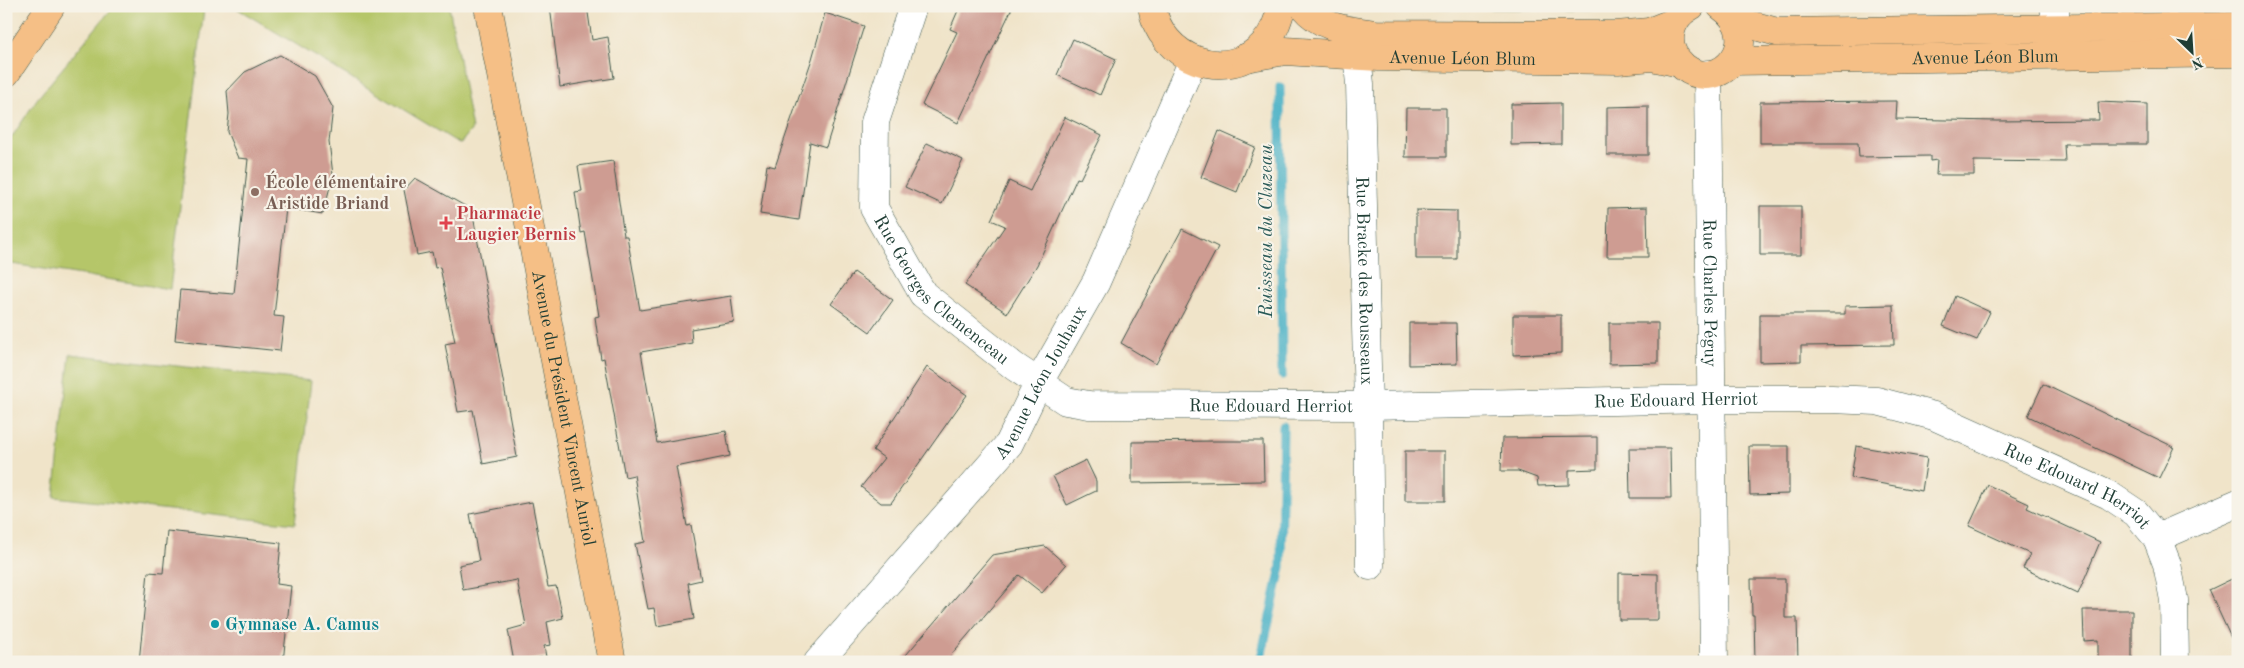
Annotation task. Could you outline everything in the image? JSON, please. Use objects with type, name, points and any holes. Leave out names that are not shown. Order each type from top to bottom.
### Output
[{"type":"main road","points":[[6,73],[51,6]]},
{"type":"main road","name":"Avenue du Président Vincent Auriol","points":[[488,6],[612,662]]},
{"type":"main road","name":"Avenue Léon Blum","points":[[1245,58],[1264,45],[1277,26],[1282,6]]},
{"type":"main road","name":"Avenue Léon Blum","points":[[1303,6],[1312,18],[1339,29],[1376,34],[1617,35],[1650,32],[1683,14]]},
{"type":"main road","name":"Avenue Léon Blum","points":[[1149,9],[1162,35],[1176,50],[1193,60],[1210,64],[1228,63],[1285,51],[1357,55],[1618,60],[1652,57],[1680,63],[1697,74],[1717,72],[1733,61],[1739,52],[1741,31],[1729,14]]},
{"type":"main road","name":"Avenue Léon Blum","points":[[1680,63],[1670,44],[1670,32],[1683,14]]},
{"type":"main road","name":"Avenue Léon Blum","points":[[1729,14],[1777,32],[2053,17],[2238,26]]},
{"type":"main road","name":"Avenue Léon Blum","points":[[1733,61],[2238,54]]},
{"type":"street","name":"Rue Georges Clemenceau","points":[[913,6],[875,122],[874,208],[923,294],[1015,367],[1039,382]]},
{"type":"street","name":"Rue Bracke des Rousseaux","points":[[1357,55],[1361,104],[1370,566]]},
{"type":"street","name":"Avenue Léon Jouhaux","points":[[818,662],[1009,444],[1039,382],[1096,282],[1193,60]]},
{"type":"street","name":"Rue Charles Péguy","points":[[1708,74],[1714,662]]},
{"type":"street","name":"Rue Edouard Herriot","points":[[1039,382],[1066,401],[1089,405],[1368,406],[1712,399],[1876,401],[1934,416],[2109,495],[2136,512],[2157,538],[2167,564],[2174,600],[2175,662]]},
{"type":"street","points":[[2157,538],[2230,513]]},
{"type":"green space","points":[[114,6],[199,6],[204,9],[170,289],[6,263],[6,146],[37,99]]},
{"type":"green space","points":[[233,6],[449,6],[472,129],[460,144]]},
{"type":"green space","points":[[1382,6],[1642,6],[1634,11]]},
{"type":"green space","points":[[70,354],[311,381],[295,524],[54,497]]},
{"type":"building","points":[[550,6],[587,6],[592,40],[608,37],[614,78],[560,87]]},
{"type":"building","points":[[960,6],[1013,6],[958,123],[922,105],[957,32],[950,29]]},
{"type":"building","points":[[825,13],[864,26],[826,147],[810,142],[799,220],[760,214],[767,165],[775,167],[812,59]]},
{"type":"building","points":[[1073,39],[1116,59],[1100,95],[1057,75]]},
{"type":"building","points":[[280,55],[315,76],[333,108],[329,142],[333,175],[323,214],[286,208],[274,316],[284,317],[280,351],[175,340],[180,290],[234,294],[248,159],[238,158],[227,132],[229,114],[227,91],[245,72]]},
{"type":"building","points":[[1897,101],[1896,119],[1997,121],[2099,120],[2098,102],[2147,104],[2147,144],[2064,144],[2065,162],[1974,161],[1974,175],[1936,175],[1937,160],[1930,161],[1930,156],[1859,157],[1858,143],[1760,143],[1760,102]]},
{"type":"building","points":[[1561,103],[1561,144],[1511,145],[1511,104]]},
{"type":"building","points":[[1648,106],[1648,155],[1607,155],[1607,107]]},
{"type":"building","points":[[1406,108],[1446,108],[1446,157],[1405,157]]},
{"type":"building","points":[[1065,117],[1102,135],[1080,179],[1077,178],[1037,265],[1007,313],[965,285],[1005,226],[991,220],[1009,181],[1030,191]]},
{"type":"building","points":[[1219,131],[1255,147],[1237,192],[1201,177]]},
{"type":"building","points":[[927,143],[963,160],[942,204],[905,187]]},
{"type":"building","points":[[613,161],[624,236],[627,236],[640,310],[731,296],[734,322],[691,329],[692,343],[641,352],[657,443],[726,431],[730,456],[676,467],[687,526],[691,525],[701,580],[688,583],[694,619],[657,626],[654,608],[648,609],[635,544],[645,542],[634,475],[625,477],[604,358],[601,359],[595,317],[599,316],[585,232],[581,233],[575,192],[582,191],[578,166]]},
{"type":"building","points":[[415,178],[472,210],[517,457],[483,464],[473,410],[458,412],[445,344],[455,342],[440,267],[435,268],[432,252],[417,255],[404,190]]},
{"type":"building","points":[[1760,206],[1801,206],[1801,255],[1760,255]]},
{"type":"building","points":[[1647,207],[1648,257],[1607,257],[1608,208]]},
{"type":"building","points":[[1416,210],[1457,211],[1457,259],[1416,259]]},
{"type":"building","points":[[1182,229],[1218,247],[1156,364],[1121,343]]},
{"type":"building","points":[[854,272],[893,300],[870,332],[831,304]]},
{"type":"building","points":[[1955,296],[1990,312],[1977,340],[1943,326]]},
{"type":"building","points":[[1893,305],[1894,345],[1801,346],[1801,361],[1760,362],[1760,314],[1845,314],[1845,306]]},
{"type":"building","points":[[1513,315],[1561,315],[1561,353],[1513,355]]},
{"type":"building","points":[[1409,323],[1456,323],[1457,364],[1409,365]]},
{"type":"building","points":[[1609,323],[1658,323],[1658,363],[1609,364]]},
{"type":"building","points":[[927,367],[967,395],[891,503],[881,503],[861,487],[884,458],[873,450]]},
{"type":"building","points":[[2043,384],[2174,447],[2159,478],[2028,416]]},
{"type":"building","points":[[1597,437],[1597,469],[1569,470],[1569,485],[1538,486],[1537,478],[1518,471],[1501,471],[1502,438]]},
{"type":"building","points":[[1263,441],[1264,481],[1132,483],[1132,442]]},
{"type":"building","points":[[1749,446],[1789,446],[1789,494],[1750,495]]},
{"type":"building","points":[[1856,446],[1927,458],[1922,491],[1851,478]]},
{"type":"building","points":[[1629,448],[1670,448],[1671,498],[1630,498]]},
{"type":"building","points":[[1405,451],[1445,451],[1445,501],[1405,501]]},
{"type":"building","points":[[1086,460],[1096,481],[1096,491],[1067,505],[1053,476]]},
{"type":"building","points":[[1988,485],[2029,504],[2027,508],[2100,542],[2078,594],[2023,568],[2030,554],[1969,526]]},
{"type":"building","points":[[532,502],[548,587],[556,586],[563,618],[547,622],[551,645],[544,646],[546,657],[514,662],[508,630],[526,625],[517,580],[463,590],[459,565],[479,561],[470,514]]},
{"type":"building","name":"Gymnase A. Camus","points":[[167,531],[281,543],[277,584],[291,586],[283,662],[139,662],[148,572],[163,573]]},
{"type":"building","points":[[1045,546],[1066,565],[1042,593],[1019,575],[945,662],[900,662],[992,555]]},
{"type":"building","points":[[1619,573],[1658,574],[1658,620],[1619,620]]},
{"type":"building","points":[[2238,576],[2238,653],[2209,590]]},
{"type":"building","points":[[1751,579],[1785,579],[1785,618],[1797,618],[1798,662],[1755,662]]},
{"type":"building","points":[[2083,610],[2132,610],[2132,662],[2098,662],[2098,640],[2084,641]]},
{"type":"waterway","name":"Ruisseau du Cluzeau","points":[[1280,87],[1282,375]]},
{"type":"waterway","name":"Ruisseau du Cluzeau","points":[[1260,662],[1281,567],[1283,426]]},
{"type":"place","name":"École élémentaire Aristide Briand","points":[[255,192]]},
{"type":"place","name":"Pharmacie Laugier Bernis","points":[[446,223]]},
{"type":"place","name":"Gymnase A. Camus","points":[[215,624]]}]
